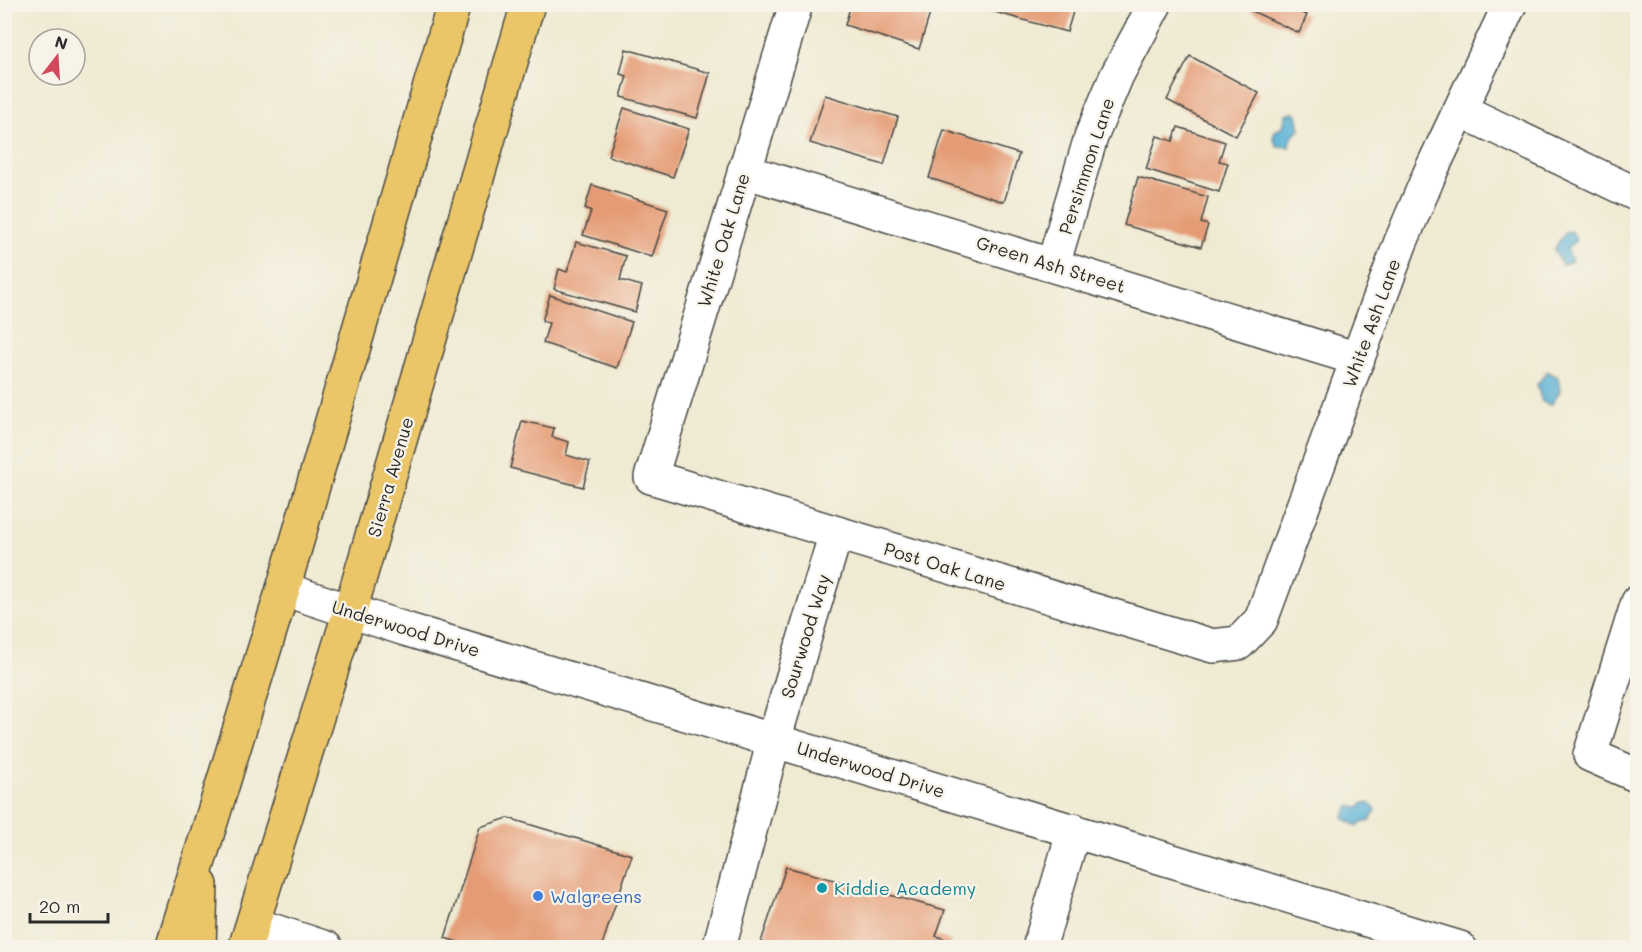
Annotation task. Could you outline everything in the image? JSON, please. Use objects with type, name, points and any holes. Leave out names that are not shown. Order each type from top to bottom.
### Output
[{"type":"main road","points":[[172,948],[283,589],[454,4]]},
{"type":"main road","name":"Sierra Avenue","points":[[249,936],[350,611],[528,4]]},
{"type":"main road","points":[[199,948],[202,933],[201,851]]},
{"type":"street","name":"White Oak Lane","points":[[651,477],[796,4]]},
{"type":"street","name":"Persimmon Lane","points":[[1053,265],[1091,137],[1117,75],[1155,4]]},
{"type":"street","name":"White Ash Lane","points":[[1239,642],[1261,620],[1417,200],[1510,4]]},
{"type":"street","points":[[1460,110],[1638,195]]},
{"type":"street","name":"Green Ash Street","points":[[744,171],[1358,359]]},
{"type":"street","name":"Post Oak Lane","points":[[651,477],[1213,646],[1239,642]]},
{"type":"street","name":"Sourwood Way","points":[[719,948],[774,740],[836,533]]},
{"type":"street","name":"Underwood Drive","points":[[283,589],[1460,948]]},
{"type":"street","points":[[1638,602],[1590,755],[1638,776]]},
{"type":"street","points":[[1039,948],[1074,830]]},
{"type":"street","points":[[249,936],[326,948]]},
{"type":"water","points":[[1293,112],[1297,114],[1300,129],[1293,135],[1289,147],[1277,146],[1273,138],[1275,131],[1283,127],[1286,114]]},
{"type":"water","points":[[1572,231],[1576,240],[1567,249],[1572,261],[1562,265],[1554,249],[1566,232]]},
{"type":"water","points":[[1547,371],[1558,377],[1560,391],[1551,405],[1542,402],[1537,385]]},
{"type":"water","points":[[1363,803],[1369,803],[1376,810],[1370,821],[1361,823],[1358,827],[1343,818],[1349,806],[1358,808]]},
{"type":"building","points":[[851,4],[933,4],[919,49],[845,25]]},
{"type":"building","points":[[1237,4],[1303,4],[1299,12],[1307,15],[1299,33]]},
{"type":"building","points":[[993,5],[1075,5],[1067,32],[991,11]]},
{"type":"building","points":[[626,49],[710,73],[697,118],[621,97],[627,76],[620,74]]},
{"type":"building","points":[[1190,56],[1259,93],[1236,136],[1167,100]]},
{"type":"building","points":[[825,95],[898,117],[884,165],[810,143]]},
{"type":"building","points":[[624,108],[689,129],[673,177],[608,156]]},
{"type":"building","points":[[1178,127],[1225,142],[1219,161],[1228,163],[1219,192],[1146,169],[1157,136],[1173,141]]},
{"type":"building","points":[[944,130],[1019,154],[1004,202],[929,178]]},
{"type":"building","points":[[1138,177],[1208,197],[1201,223],[1208,225],[1201,247],[1124,225]]},
{"type":"building","points":[[592,185],[668,209],[652,257],[583,235],[591,211],[585,208]]},
{"type":"building","points":[[576,242],[626,256],[620,280],[642,286],[635,312],[554,289],[559,269],[567,272]]},
{"type":"building","points":[[550,295],[632,322],[617,368],[543,343],[549,323],[542,321]]},
{"type":"building","points":[[522,421],[554,428],[552,437],[569,442],[566,455],[590,462],[583,487],[510,468]]},
{"type":"building","name":"Walgreens","points":[[508,818],[632,855],[601,948],[477,948],[445,938],[480,827]]},
{"type":"building","name":"Kiddie Academy","points":[[786,867],[945,910],[936,936],[951,941],[949,948],[759,948]]},
{"type":"place","name":"Kiddie Academy","points":[[822,888]]},
{"type":"place","name":"Walgreens","points":[[538,896]]}]
